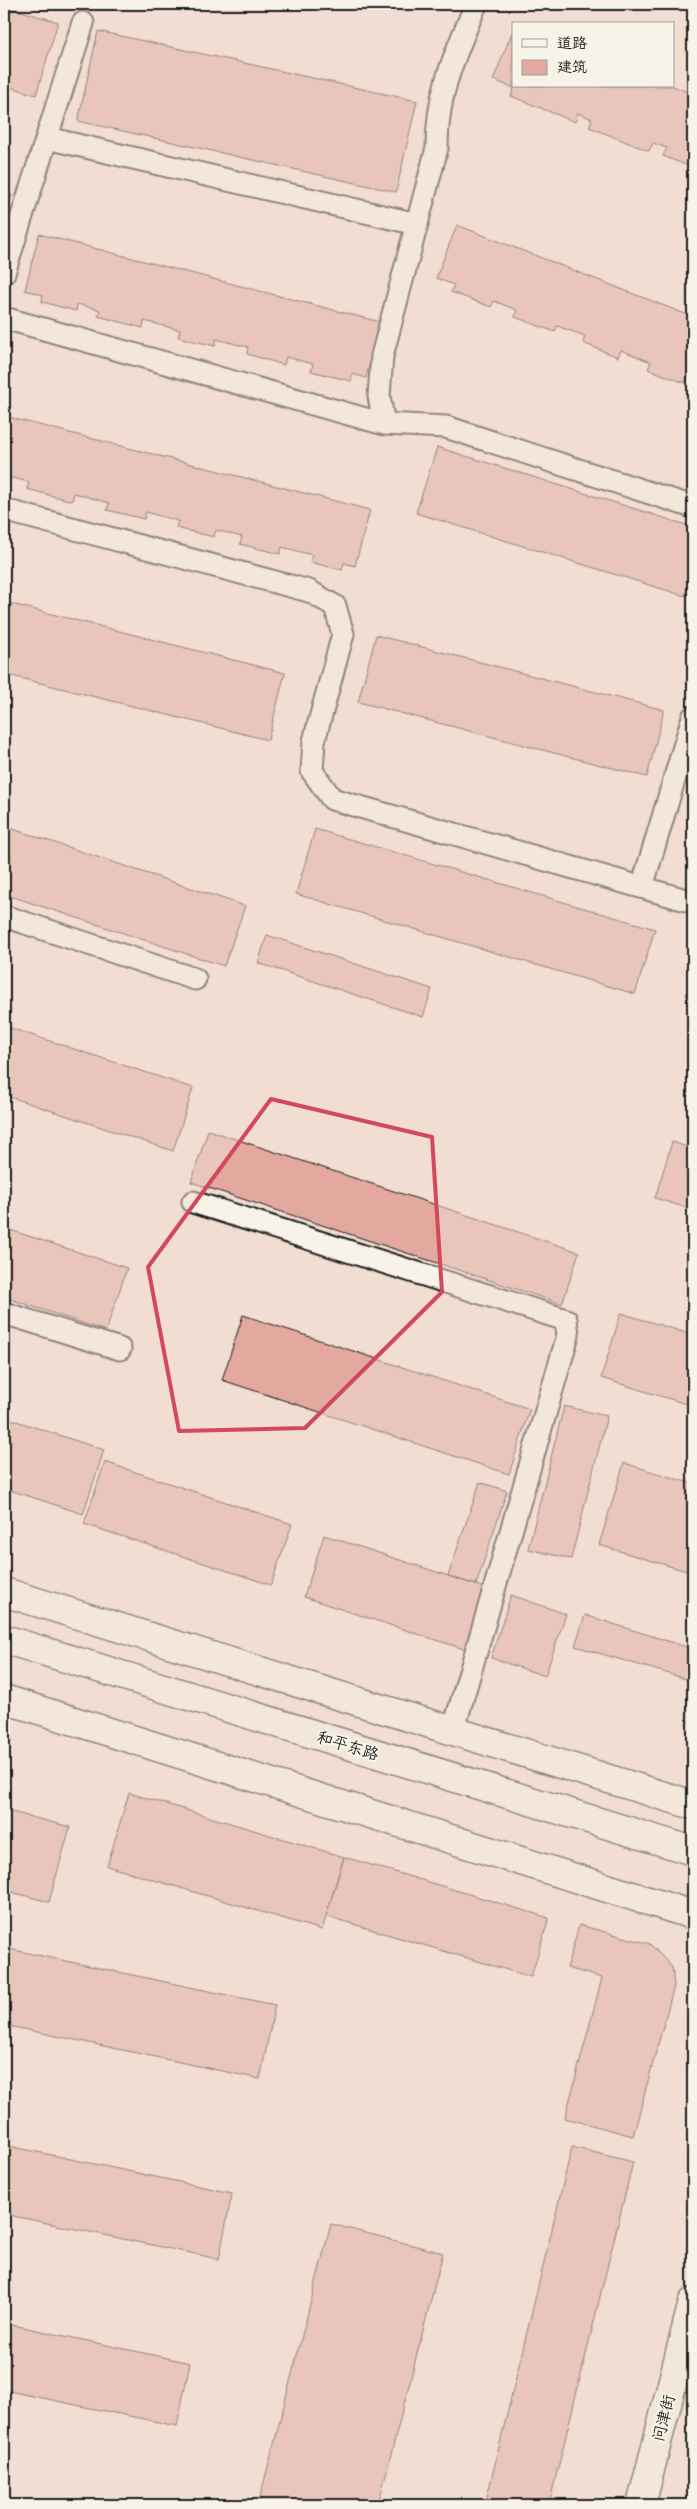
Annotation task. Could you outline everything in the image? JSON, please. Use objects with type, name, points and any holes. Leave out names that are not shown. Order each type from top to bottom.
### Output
[{"type":"main road","points":[[4,1592],[693,1805]]},
{"type":"main road","name":"和平东路","points":[[4,1639],[693,1851]]},
{"type":"main road","points":[[4,1699],[693,1915]]},
{"type":"main road","name":"问津街","points":[[641,2505],[693,2302]]},
{"type":"lane","points":[[384,424],[379,396],[382,356],[437,148],[437,118],[443,84],[476,4]]},
{"type":"lane","points":[[4,273],[83,23]]},
{"type":"lane","points":[[47,138],[416,224]]},
{"type":"lane","points":[[4,318],[384,424],[446,427],[693,507]]},
{"type":"lane","points":[[4,510],[308,591],[335,606],[343,634],[314,741],[312,771],[332,799],[693,902]]},
{"type":"lane","points":[[642,887],[693,717]]},
{"type":"lane","points":[[4,916],[195,979]]},
{"type":"lane","points":[[194,1202],[566,1320],[568,1335],[453,1731]]},
{"type":"lane","points":[[4,1313],[120,1349]]},
{"type":"highlighted area","points":[[271,1099],[432,1137],[442,1292],[305,1428],[179,1431],[148,1267]]},
{"type":"building","points":[[4,6],[58,22],[36,95],[4,85]]},
{"type":"building","points":[[98,31],[417,101],[396,192],[78,121]]},
{"type":"building","points":[[512,32],[512,87],[493,80]]},
{"type":"building","points":[[674,86],[693,94],[693,168],[663,156],[667,148],[653,143],[649,151],[589,127],[592,119],[578,113],[575,122],[511,96],[514,88],[674,88]]},
{"type":"building","points":[[4,193],[12,195],[4,224]]},
{"type":"building","points":[[457,225],[693,317],[693,378],[687,376],[685,383],[648,369],[651,362],[621,350],[618,357],[583,343],[585,336],[557,326],[555,332],[515,317],[517,310],[494,301],[491,307],[451,292],[454,285],[436,278]]},
{"type":"building","points":[[39,234],[380,322],[366,378],[353,374],[351,381],[311,371],[313,364],[286,357],[284,365],[247,354],[248,347],[216,339],[215,346],[178,337],[180,330],[144,321],[143,328],[98,316],[100,310],[77,304],[76,311],[42,302],[43,295],[25,290]]},
{"type":"building","points":[[4,416],[370,510],[355,566],[344,563],[342,570],[310,562],[312,555],[282,547],[280,554],[240,544],[242,537],[216,530],[214,537],[176,528],[178,521],[146,512],[144,519],[107,510],[109,503],[74,493],[72,501],[27,489],[29,482],[4,476]]},
{"type":"building","points":[[437,447],[693,527],[693,570],[685,596],[416,513]]},
{"type":"building","points":[[4,602],[285,673],[268,740],[4,674]]},
{"type":"building","points":[[376,635],[664,710],[647,777],[358,702]]},
{"type":"building","points":[[4,826],[245,906],[224,966],[4,894]]},
{"type":"building","points":[[315,829],[655,929],[635,994],[296,894]]},
{"type":"building","points":[[267,935],[432,989],[423,1017],[258,963]]},
{"type":"building","points":[[4,1026],[193,1088],[173,1151],[4,1095]]},
{"type":"building","points":[[208,1130],[579,1252],[562,1304],[191,1182]]},
{"type":"building","points":[[672,1142],[693,1149],[693,1210],[655,1198]]},
{"type":"building","points":[[4,1228],[127,1268],[106,1331],[4,1297]]},
{"type":"building","points":[[621,1313],[693,1335],[693,1406],[601,1378]]},
{"type":"building","points":[[243,1315],[530,1409],[509,1474],[222,1380]]},
{"type":"building","points":[[564,1406],[607,1416],[571,1559],[528,1549]]},
{"type":"building","points":[[4,1417],[104,1450],[83,1514],[4,1488]]},
{"type":"building","points":[[105,1462],[292,1524],[271,1585],[84,1524]]},
{"type":"building","points":[[624,1463],[693,1484],[693,1573],[599,1545]]},
{"type":"building","points":[[480,1482],[507,1491],[476,1585],[448,1576]]},
{"type":"building","points":[[324,1535],[485,1588],[464,1649],[304,1597]]},
{"type":"building","points":[[511,1595],[566,1614],[545,1676],[491,1658]]},
{"type":"building","points":[[585,1615],[693,1649],[693,1681],[575,1646]]},
{"type":"building","points":[[129,1793],[344,1857],[322,1930],[107,1866]]},
{"type":"building","points":[[4,1810],[70,1827],[49,1902],[4,1890]]},
{"type":"building","points":[[344,1857],[549,1918],[531,1977],[326,1916]]},
{"type":"building","points":[[579,1925],[650,1944],[672,1967],[674,1986],[633,2136],[565,2118],[602,1978],[567,1968]]},
{"type":"building","points":[[4,1948],[275,2005],[260,2079],[4,2025]]},
{"type":"building","points":[[4,2145],[232,2193],[219,2259],[4,2214]]},
{"type":"building","points":[[572,2147],[633,2162],[549,2505],[485,2505]]},
{"type":"building","points":[[331,2224],[443,2253],[378,2505],[258,2505]]},
{"type":"building","points":[[4,2323],[190,2363],[177,2426],[4,2390]]}]
